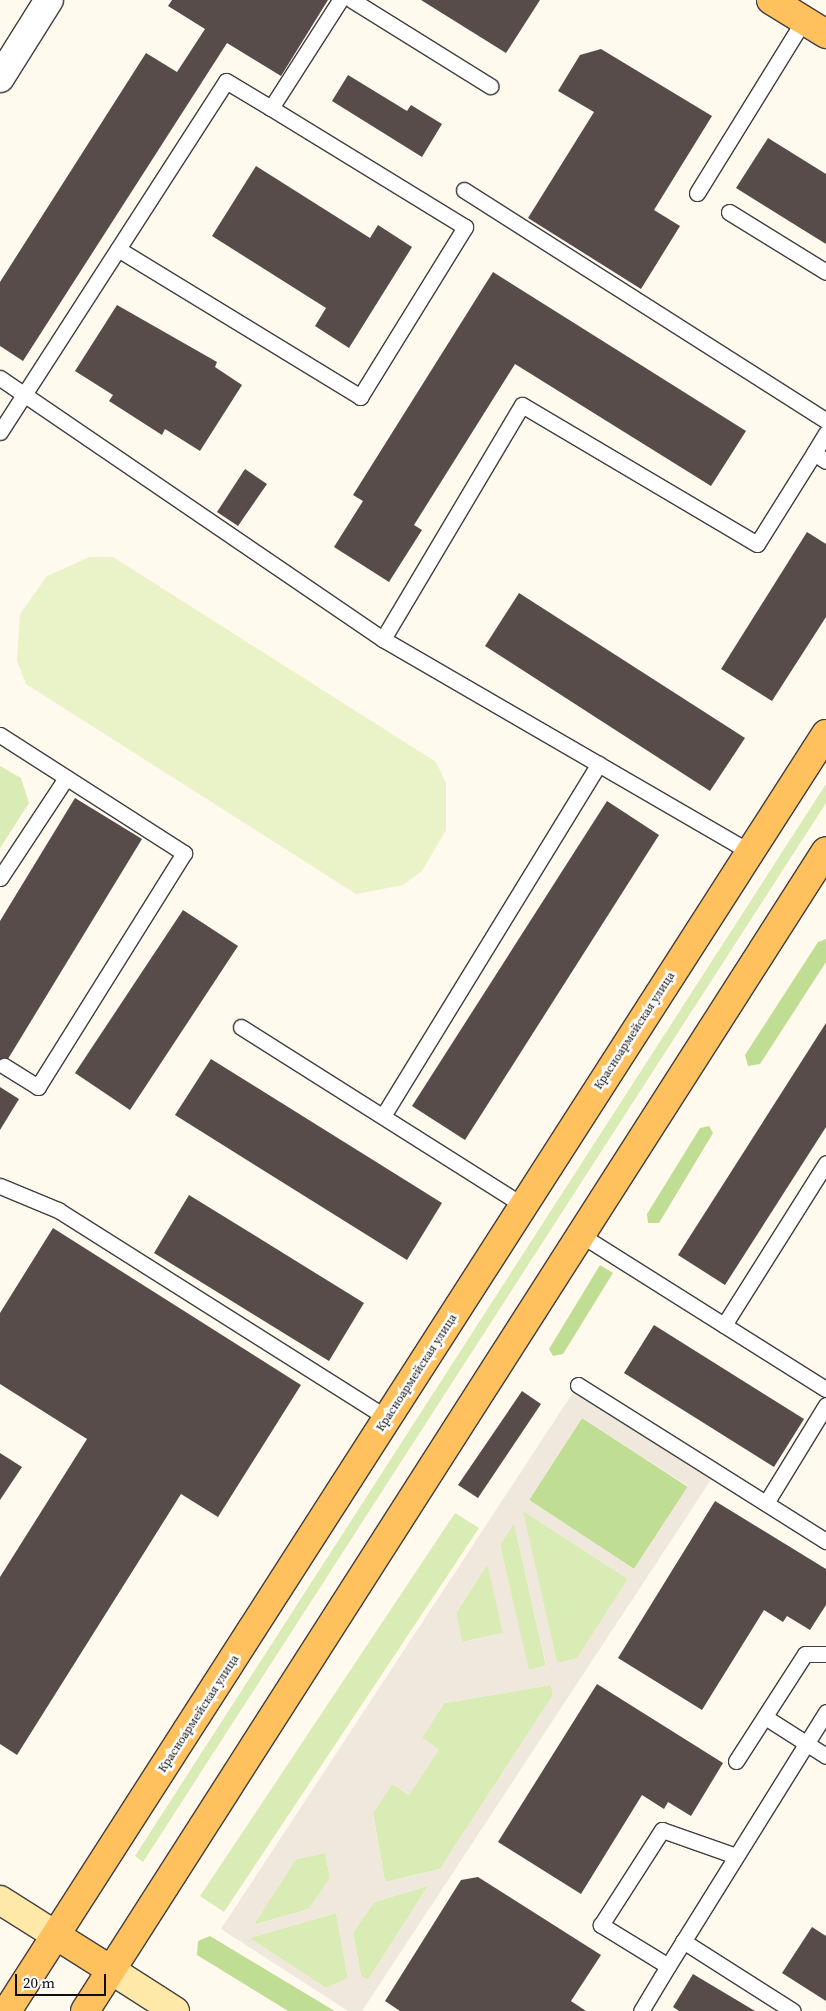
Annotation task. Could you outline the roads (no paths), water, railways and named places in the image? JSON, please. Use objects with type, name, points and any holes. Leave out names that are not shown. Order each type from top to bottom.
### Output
[{"type":"main road","points":[[771,0],[815,27]]},
{"type":"main road","name":"Красноармейская улица","points":[[7,2011],[57,1936],[826,734]]},
{"type":"main road","points":[[85,2011],[826,851]]},
{"type":"main road","points":[[0,1900],[175,2011]]},
{"type":"street","points":[[0,78],[49,0]]},
{"type":"lane","points":[[270,108],[340,0]]},
{"type":"lane","points":[[352,0],[490,86]]},
{"type":"lane","points":[[697,193],[815,27]]},
{"type":"lane","points":[[0,432],[226,81],[465,227],[360,397],[118,249]]},
{"type":"lane","points":[[464,190],[826,421]]},
{"type":"lane","points":[[729,212],[826,272]]},
{"type":"lane","points":[[0,378],[383,639],[750,852]]},
{"type":"lane","points":[[383,639],[522,405],[757,544],[820,457],[826,433]]},
{"type":"lane","points":[[0,735],[184,853],[38,1087],[4,1066]]},
{"type":"lane","points":[[383,1116],[599,764]]},
{"type":"lane","points":[[0,878],[66,778]]},
{"type":"lane","points":[[242,1027],[524,1206]]},
{"type":"lane","points":[[724,1325],[826,1163]]},
{"type":"lane","points":[[0,1186],[58,1210],[388,1419]]},
{"type":"lane","points":[[581,1235],[826,1389]]},
{"type":"lane","points":[[578,1385],[826,1541]]},
{"type":"lane","points":[[766,1503],[826,1405]]},
{"type":"lane","points":[[736,1760],[805,1654],[826,1654]]},
{"type":"lane","points":[[641,2011],[826,1712]]},
{"type":"lane","points":[[764,1717],[826,1756]]},
{"type":"lane","points":[[668,1966],[601,1925],[662,1830],[736,1856]]},
{"type":"lane","points":[[683,1941],[793,2011]]}]
